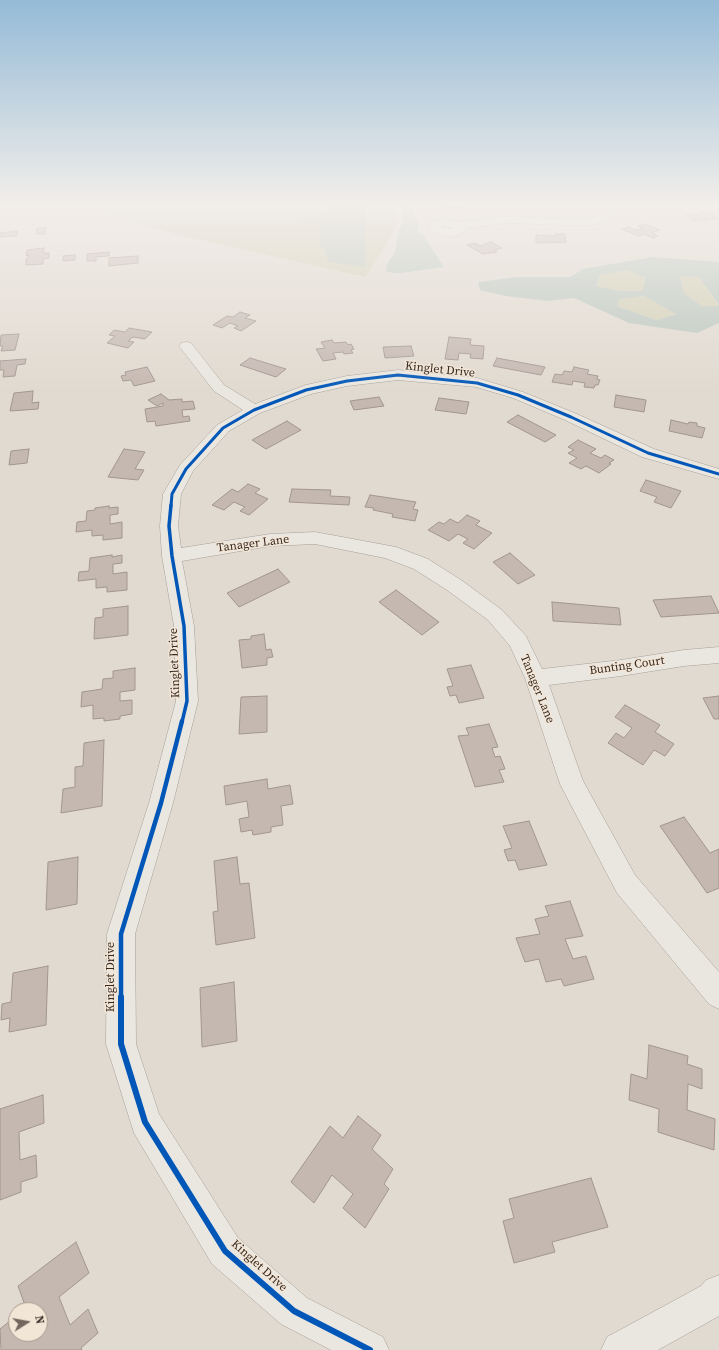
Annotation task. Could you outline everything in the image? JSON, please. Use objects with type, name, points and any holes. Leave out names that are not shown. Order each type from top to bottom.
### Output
[{"type":"street","points":[[186,346],[219,388],[254,410]]},
{"type":"street","name":"Kinglet Drive","points":[[370,1350],[294,1311],[225,1251],[145,1122],[121,1044],[121,934],[161,803],[187,701],[184,626],[168,526],[172,494],[186,469],[222,428],[254,410],[306,390],[348,381],[398,376],[477,383],[518,395],[571,417],[648,453],[719,474]]},
{"type":"street","name":"Tanager Lane","points":[[172,556],[270,540],[316,538],[389,552],[421,564],[454,585],[495,615],[518,642],[536,678],[572,784],[626,884],[719,994]]},
{"type":"street","name":"Bunting Court","points":[[536,678],[621,668],[684,658],[719,655]]},
{"type":"street","points":[[620,1350],[714,1299],[719,1292]]},
{"type":"shaded area","points":[[320,267],[371,267],[365,277]]},
{"type":"shaded area","points":[[387,267],[444,267],[402,273],[386,271]]},
{"type":"shaded area","points":[[594,267],[719,267],[719,305],[699,277],[680,276],[684,293],[702,306],[719,306],[719,323],[697,333],[629,323],[574,298],[547,301],[506,296],[480,290],[478,282],[517,277],[570,277],[583,269]],"holes":[[[627,270],[646,278],[642,291],[620,291],[596,286],[600,275]],[[644,296],[676,314],[656,320],[617,306],[619,299]]]},
{"type":"shaded area","points":[[627,270],[646,278],[642,291],[620,291],[596,286],[600,275]]},
{"type":"shaded area","points":[[680,276],[699,277],[719,306],[702,306],[684,293]]},
{"type":"shaded area","points":[[644,296],[677,314],[656,320],[617,306],[618,299]]},
{"type":"building","points":[[240,312],[250,315],[245,318],[256,321],[241,331],[234,328],[238,326],[230,323],[222,328],[213,325],[227,316],[233,317]]},
{"type":"building","points":[[129,328],[152,332],[145,339],[133,337],[128,341],[134,342],[128,348],[107,343],[115,336],[109,335],[114,330],[125,332]]},
{"type":"building","points":[[19,334],[15,350],[1,351],[3,346],[0,346],[1,335]]},
{"type":"building","points":[[449,337],[471,339],[470,345],[484,346],[483,359],[470,358],[471,354],[459,353],[458,360],[445,359]]},
{"type":"building","points":[[332,340],[334,343],[346,342],[348,345],[351,344],[354,349],[351,350],[353,353],[333,353],[336,359],[323,361],[316,349],[325,348],[321,342]]},
{"type":"building","points":[[411,346],[414,356],[385,358],[383,347]]},
{"type":"building","points":[[250,358],[286,369],[276,377],[240,365]]},
{"type":"building","points":[[497,358],[545,367],[541,375],[493,366]]},
{"type":"building","points":[[26,359],[25,364],[17,365],[15,376],[3,377],[4,370],[0,370],[0,361]]},
{"type":"building","points":[[147,367],[155,381],[134,386],[131,380],[123,381],[121,376],[126,375],[125,372]]},
{"type":"building","points":[[574,367],[589,370],[587,374],[598,376],[597,379],[600,380],[598,385],[595,385],[594,388],[584,387],[585,383],[573,381],[572,385],[552,382],[555,374],[562,375],[564,371],[572,372]]},
{"type":"building","points":[[33,391],[32,403],[39,402],[38,409],[10,411],[14,393]]},
{"type":"building","points":[[161,394],[169,400],[182,399],[182,402],[193,401],[195,409],[182,410],[183,417],[189,416],[190,421],[156,426],[155,421],[147,422],[145,409],[163,406],[163,403],[157,406],[148,400]]},
{"type":"building","points":[[616,395],[646,400],[644,412],[614,407]]},
{"type":"building","points":[[379,397],[384,406],[354,410],[350,401]]},
{"type":"building","points":[[439,398],[469,402],[466,414],[435,410]]},
{"type":"building","points":[[518,415],[556,435],[545,442],[507,422]]},
{"type":"building","points":[[671,420],[688,424],[689,422],[697,423],[697,426],[705,428],[702,438],[669,431]]},
{"type":"building","points":[[287,421],[301,430],[266,449],[252,440]]},
{"type":"building","points":[[578,440],[596,449],[590,453],[601,458],[605,455],[614,460],[599,473],[586,466],[581,469],[569,463],[577,458],[568,453],[574,450],[568,447]]},
{"type":"building","points":[[29,449],[27,463],[9,465],[11,451]]},
{"type":"building","points":[[124,449],[145,452],[135,469],[144,470],[138,480],[108,477]]},
{"type":"building","points":[[646,480],[681,491],[671,508],[654,502],[657,497],[640,491]]},
{"type":"building","points":[[248,484],[260,489],[255,493],[268,499],[249,515],[240,511],[245,507],[234,502],[224,510],[212,505],[232,489],[238,492]]},
{"type":"building","points":[[292,489],[331,490],[330,496],[350,497],[349,505],[289,502]]},
{"type":"building","points":[[370,495],[416,502],[413,509],[418,510],[415,521],[392,517],[393,514],[373,510],[374,508],[365,507]]},
{"type":"building","points":[[109,506],[109,508],[118,507],[118,514],[110,515],[110,524],[122,522],[122,538],[103,540],[103,535],[92,536],[92,530],[76,532],[77,522],[86,521],[87,511]]},
{"type":"building","points":[[467,515],[480,521],[476,525],[492,533],[474,549],[463,543],[468,539],[458,534],[449,541],[428,530],[439,522],[444,524],[450,519],[458,523]]},
{"type":"building","points":[[510,553],[535,575],[518,584],[493,562]]},
{"type":"building","points":[[112,555],[112,557],[122,555],[122,563],[113,564],[113,574],[127,572],[127,590],[107,592],[107,587],[96,588],[96,579],[78,581],[79,572],[89,571],[90,558]]},
{"type":"building","points":[[278,569],[290,582],[239,607],[227,593]]},
{"type":"building","points":[[396,590],[439,622],[422,635],[379,602]]},
{"type":"building","points":[[711,596],[719,613],[661,617],[653,600]]},
{"type":"building","points":[[552,602],[619,608],[621,625],[553,621]]},
{"type":"building","points":[[128,606],[128,635],[94,639],[95,618],[103,617],[103,609]]},
{"type":"building","points":[[264,634],[266,650],[271,649],[273,657],[267,658],[267,665],[242,668],[239,640],[251,639],[251,636]]},
{"type":"building","points":[[471,665],[484,698],[459,703],[456,695],[450,696],[447,687],[453,686],[447,669]]},
{"type":"building","points":[[135,668],[135,690],[120,692],[120,701],[132,700],[132,714],[120,716],[120,719],[104,721],[104,718],[93,719],[93,705],[81,707],[82,692],[102,689],[103,679],[113,678],[113,671]]},
{"type":"building","points":[[267,696],[267,732],[239,734],[241,697]]},
{"type":"building","points":[[719,696],[719,719],[714,719],[703,698]]},
{"type":"building","points":[[625,705],[660,725],[655,732],[674,744],[665,756],[654,750],[643,765],[608,743],[616,733],[624,738],[632,728],[615,717]]},
{"type":"building","points":[[489,724],[498,747],[492,748],[495,757],[500,756],[505,769],[499,770],[504,782],[475,787],[458,736],[469,735],[466,728]]},
{"type":"building","points":[[104,740],[102,806],[61,813],[63,789],[75,787],[75,767],[83,766],[84,743]]},
{"type":"building","points":[[267,779],[268,789],[290,785],[293,804],[281,806],[283,825],[271,827],[271,832],[253,835],[252,830],[241,832],[239,819],[249,817],[247,801],[226,805],[224,786]]},
{"type":"building","points":[[684,817],[710,853],[719,849],[719,888],[707,893],[660,826]]},
{"type":"building","points":[[529,821],[547,865],[519,870],[515,860],[508,861],[504,850],[512,848],[503,826]]},
{"type":"building","points":[[78,857],[77,904],[46,910],[48,862]]},
{"type":"building","points":[[237,857],[240,884],[249,883],[255,938],[216,945],[213,912],[218,911],[214,861]]},
{"type":"building","points":[[570,901],[583,936],[565,939],[573,959],[586,956],[594,979],[564,986],[561,979],[546,982],[539,959],[525,962],[516,938],[540,934],[535,919],[549,916],[545,906]]},
{"type":"building","points":[[48,966],[46,1025],[9,1032],[10,1018],[1,1020],[2,1004],[11,1002],[13,973]]},
{"type":"building","points":[[234,982],[237,1041],[202,1047],[200,988]]},
{"type":"building","points":[[649,1045],[688,1056],[687,1064],[702,1069],[702,1089],[688,1084],[687,1110],[715,1119],[714,1150],[658,1132],[659,1109],[629,1100],[631,1074],[647,1079]]},
{"type":"building","points":[[43,1095],[44,1123],[19,1132],[20,1160],[36,1155],[37,1177],[21,1182],[21,1192],[0,1200],[0,1109]]},
{"type":"building","points":[[358,1116],[381,1135],[372,1149],[393,1169],[384,1184],[389,1189],[365,1228],[343,1208],[353,1194],[332,1175],[314,1203],[291,1182],[330,1126],[343,1138]]},
{"type":"building","points":[[591,1178],[608,1227],[552,1242],[555,1252],[514,1263],[503,1221],[514,1218],[509,1199]]},
{"type":"building","points":[[76,1242],[89,1273],[59,1297],[70,1325],[88,1309],[98,1333],[81,1348],[82,1350],[1,1350],[0,1329],[8,1322],[8,1342],[48,1342],[48,1302],[24,1302],[18,1286]]},
{"type":"cycle path","points":[[370,1350],[294,1311],[225,1251],[145,1122],[121,1044],[121,934],[161,803],[187,701],[184,626],[172,556],[169,526],[172,494],[186,469],[223,428],[254,410],[306,390],[347,381],[398,375],[477,383],[518,395],[571,417],[648,453],[719,474]]}]
